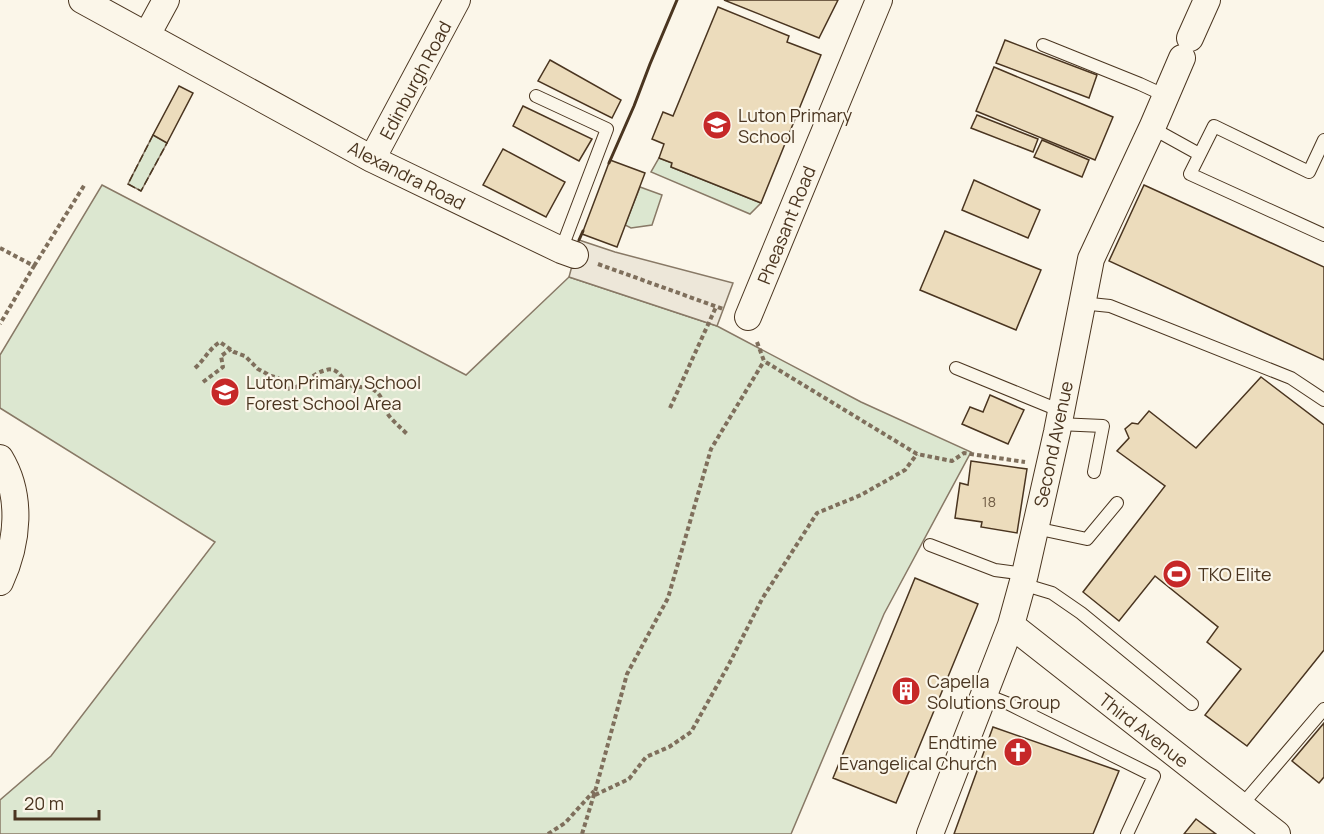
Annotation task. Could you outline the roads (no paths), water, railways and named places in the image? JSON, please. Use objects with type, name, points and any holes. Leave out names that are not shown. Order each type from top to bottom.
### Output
[{"type":"street","name":"Alexandra Road","points":[[82,0],[372,159],[568,253]]},
{"type":"street","points":[[147,35],[166,0]]},
{"type":"street","name":"Edinburgh Road","points":[[372,159],[457,0]]},
{"type":"street","name":"Pheasant Road","points":[[748,317],[879,0]]},
{"type":"street","name":"Second Avenue","points":[[930,834],[1011,625],[1049,466],[1091,259],[1152,128],[1207,0]]},
{"type":"street","points":[[0,458],[11,484],[16,519],[16,530],[7,566],[0,582]]},
{"type":"street","name":"Third Avenue","points":[[1011,625],[1277,834]]},
{"type":"lane","points":[[1043,45],[1166,96]]},
{"type":"lane","points":[[536,96],[606,129],[568,253]]},
{"type":"lane","points":[[1324,140],[1309,172],[1214,126],[1190,174],[1324,235]]},
{"type":"lane","points":[[1152,128],[1199,154]]},
{"type":"lane","points":[[1081,303],[1110,306],[1291,378],[1324,400]]},
{"type":"lane","points":[[956,368],[1059,417],[1103,426],[1094,472]]},
{"type":"lane","points":[[1035,528],[1087,539],[1117,503]]},
{"type":"lane","points":[[930,545],[1023,579],[1052,593],[1192,704]]},
{"type":"lane","points":[[984,694],[1010,704],[1154,776],[1127,834]]},
{"type":"lane","points":[[1241,806],[1324,709]]},
{"type":"place","name":"Luton Primary School","points":[[717,125]]},
{"type":"place","name":"Luton Primary School Forest School Area","points":[[225,392]]},
{"type":"place","name":"TKO Elite","points":[[1177,574]]},
{"type":"place","name":"Capella Solutions Group","points":[[906,691]]},
{"type":"place","name":"Endtime Evangelical Church","points":[[1018,752]]}]
